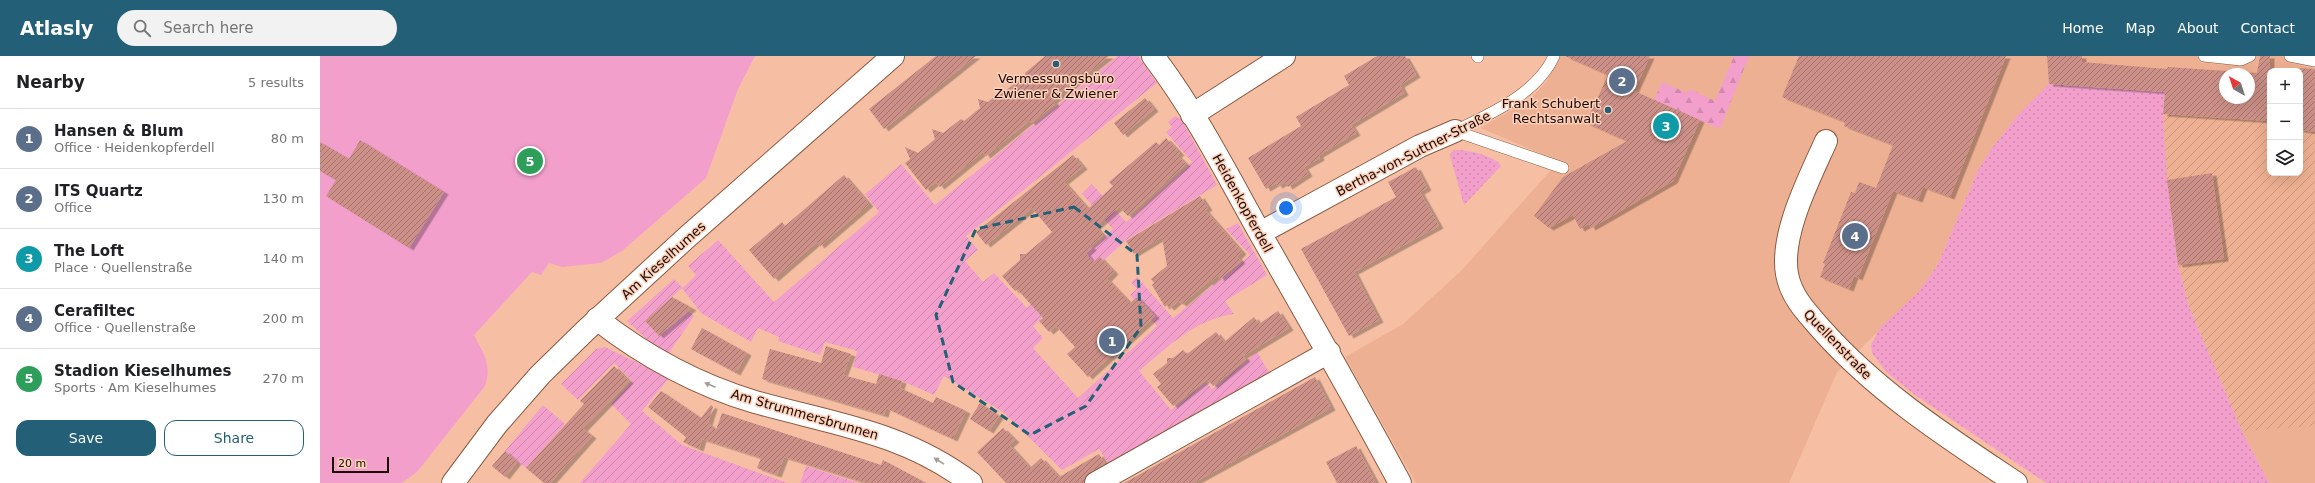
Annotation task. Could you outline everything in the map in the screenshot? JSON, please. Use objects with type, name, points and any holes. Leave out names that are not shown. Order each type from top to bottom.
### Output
[{"type":"street","name":"Am Kieselhumes","points":[[453,483],[497,424],[540,375],[597,319],[893,56]]},
{"type":"street","name":"Heidenkopferdell","points":[[1153,56],[1171,80],[1192,115],[1329,352],[1400,483]]},
{"type":"street","points":[[1192,115],[1284,56]]},
{"type":"street","name":"Bertha-von-Suttner-Straße","points":[[1260,233],[1420,146],[1456,131]]},
{"type":"street","name":"Quellenstraße","points":[[1826,141],[1799,202],[1790,232],[1787,273],[1794,295],[1821,329],[1865,374],[1962,447],[2016,483]]},
{"type":"street","name":"Am Strummersbrunnen","points":[[597,319],[647,354],[696,378],[753,402],[875,433],[905,444],[934,458],[971,483]]},
{"type":"street","points":[[1096,483],[1329,352]]},
{"type":"lane","name":"Bertha-von-Suttner-Straße","points":[[1456,131],[1487,116],[1517,97],[1535,82],[1554,56]]},
{"type":"lane","points":[[2204,56],[2241,60],[2250,56]]},
{"type":"lane","points":[[2290,56],[2315,61]]},
{"type":"lane","points":[[1456,131],[1563,168]]},
{"type":"highlighted area","points":[[1074,207],[1137,255],[1141,327],[1086,406],[1030,435],[953,382],[936,315],[976,229]]},
{"type":"shaded area","points":[[1559,56],[2315,56],[2315,483],[2269,483],[2242,431],[2178,265],[2167,180],[2163,114],[2165,92],[2049,84],[2018,115],[1992,148],[1978,170],[1937,266],[1918,292],[1837,372],[1789,483],[1416,483],[1345,357],[1403,324],[1462,270],[1559,161],[1480,128],[1529,100],[1547,81]]},
{"type":"shaded area","points":[[2163,114],[2267,121],[2267,176],[2303,176],[2303,130],[2315,132],[2315,426],[2242,431],[2189,307],[2178,265],[2167,180]]},
{"type":"green space","points":[[320,56],[755,56],[738,89],[706,178],[622,251],[601,263],[562,267],[549,263],[541,275],[532,272],[474,335],[486,360],[488,372],[485,386],[417,472],[402,483],[320,483]]},
{"type":"green space","points":[[1118,56],[1138,56],[1157,83],[966,236],[978,250],[965,261],[983,282],[994,273],[1027,308],[1113,229],[1082,194],[1092,184],[1126,222],[1192,162],[1166,132],[1172,127],[1168,122],[1175,116],[1182,120],[1217,185],[1126,240],[1033,326],[1043,338],[1033,348],[1078,398],[1157,326],[1130,295],[1137,289],[1131,282],[1137,277],[1173,318],[1250,255],[1226,229],[1238,223],[1267,275],[1225,301],[1234,314],[1220,317],[1194,328],[1183,335],[1139,371],[1171,410],[1206,382],[1212,389],[1257,352],[1269,372],[1108,463],[1099,449],[1062,470],[1003,412],[944,376],[934,395],[902,381],[853,367],[857,351],[825,342],[820,355],[778,341],[779,337],[758,328],[751,342],[701,313],[682,288],[645,321],[659,336],[688,311],[694,316],[669,353],[651,343],[627,321],[674,279],[683,288],[696,275],[688,266],[718,240],[774,302],[879,212],[865,194],[901,164],[935,205]]},
{"type":"green space","points":[[1734,56],[1749,56],[1720,129],[1654,100],[1662,82],[1687,93],[1690,89],[1715,101]]},
{"type":"green space","points":[[2049,84],[2165,92],[2163,114],[2167,180],[2178,265],[2189,307],[2242,431],[2269,483],[2046,483],[1915,395],[1886,372],[1872,353],[1871,345],[1880,328],[1918,292],[1937,266],[1978,170],[1992,148],[2018,115]]},
{"type":"green space","points":[[1455,150],[1473,152],[1487,156],[1494,159],[1501,166],[1464,205],[1450,156],[1451,152]]},
{"type":"green space","points":[[605,347],[669,378],[642,411],[682,445],[787,483],[580,483],[631,424],[611,404],[632,381],[614,363],[578,400],[561,384],[596,349]]},
{"type":"green space","points":[[543,405],[565,424],[526,468],[505,451]]},
{"type":"green space","points":[[806,466],[858,483],[800,483]]},
{"type":"building","points":[[936,56],[976,56],[884,129],[869,109]]},
{"type":"building","points":[[1045,56],[1109,56],[1053,101],[1055,104],[1031,123],[1029,121],[986,156],[983,152],[940,187],[936,182],[926,190],[905,163],[910,159],[905,147],[918,153],[935,139],[932,129],[943,133],[961,119],[964,121],[980,108],[978,99],[988,102],[994,97],[995,98],[1025,76],[1025,73]]},
{"type":"building","points":[[1377,56],[1405,56],[1416,75],[1400,85],[1404,93],[1351,125],[1356,133],[1319,155],[1320,158],[1304,167],[1308,174],[1288,187],[1285,182],[1278,186],[1276,183],[1266,189],[1248,158],[1301,126],[1296,117],[1349,85],[1344,76]]},
{"type":"building","points":[[1565,56],[1650,56],[1634,91],[1700,120],[1673,181],[1591,228],[1589,224],[1580,229],[1573,215],[1549,228],[1534,216],[1563,177],[1627,141],[1586,123],[1608,75]]},
{"type":"building","points":[[1799,56],[2006,56],[1950,197],[1923,187],[1918,200],[1893,191],[1858,278],[1854,276],[1849,289],[1820,277],[1825,264],[1823,263],[1851,192],[1855,193],[1859,182],[1876,188],[1893,145],[1844,126],[1845,122],[1782,97]]},
{"type":"building","points":[[2047,56],[2082,56],[2082,62],[2167,69],[2168,67],[2219,70],[2219,104],[2255,104],[2255,73],[2257,73],[2260,56],[2270,56],[2270,68],[2267,68],[2267,121],[2163,114],[2165,92],[2049,84]]},
{"type":"building","points":[[2303,68],[2315,69],[2315,132],[2303,130]]},
{"type":"building","points":[[1145,98],[1154,109],[1123,135],[1114,123]]},
{"type":"building","points":[[1166,138],[1180,153],[1177,155],[1186,164],[1128,216],[1119,207],[1096,227],[1103,235],[1090,246],[1092,248],[1086,253],[1093,262],[1100,257],[1114,272],[1107,279],[1130,303],[1137,297],[1155,316],[1088,377],[1067,354],[1075,347],[1056,326],[1049,332],[1039,321],[1043,318],[1017,289],[1015,291],[1002,276],[1020,260],[1020,254],[1026,254],[1052,232],[1032,208],[986,245],[976,232],[1073,155],[1083,167],[1064,182],[1088,209],[1113,186],[1109,182],[1156,142],[1159,145]]},
{"type":"building","points":[[360,140],[444,192],[409,248],[326,196],[336,180],[320,171],[320,142],[349,159]]},
{"type":"building","points":[[1416,167],[1427,188],[1420,192],[1439,226],[1354,272],[1379,320],[1349,336],[1301,249],[1396,197],[1388,182]]},
{"type":"building","points":[[2212,173],[2224,259],[2178,265],[2167,180]]},
{"type":"building","points":[[844,175],[869,204],[820,246],[817,242],[774,279],[749,250],[782,222],[785,226]]},
{"type":"building","points":[[1200,196],[1208,208],[1205,210],[1242,252],[1237,257],[1241,261],[1220,279],[1218,275],[1209,283],[1208,282],[1182,304],[1178,301],[1170,308],[1167,305],[1165,307],[1152,285],[1154,283],[1151,279],[1167,266],[1162,237],[1134,254],[1126,241]]},
{"type":"building","points":[[672,297],[692,308],[659,336],[645,321]]},
{"type":"building","points":[[1278,311],[1289,328],[1243,356],[1246,359],[1213,386],[1207,379],[1173,406],[1157,387],[1161,384],[1153,374],[1167,363],[1167,358],[1173,358],[1183,350],[1187,354],[1216,332],[1224,342],[1254,317],[1259,324]]},
{"type":"building","points":[[702,328],[747,353],[736,373],[691,349]]},
{"type":"building","points":[[826,346],[851,354],[843,375],[876,384],[879,374],[902,381],[900,388],[933,403],[936,397],[966,411],[953,439],[886,408],[884,415],[762,379],[770,349],[821,363]]},
{"type":"building","points":[[614,366],[629,381],[583,429],[592,436],[550,483],[544,483],[526,468],[584,404],[580,401]]},
{"type":"building","points":[[1315,377],[1331,408],[1193,483],[1124,483]]},
{"type":"building","points":[[661,391],[701,418],[711,405],[713,407],[708,423],[716,430],[722,413],[881,465],[883,460],[926,483],[866,483],[784,457],[777,475],[757,468],[761,458],[702,439],[699,449],[683,442],[686,437],[648,407]]},
{"type":"building","points":[[980,403],[999,416],[989,431],[970,419]]},
{"type":"building","points":[[1003,428],[1015,440],[1009,445],[1030,468],[1041,458],[1059,477],[1099,454],[1105,464],[1090,472],[1084,483],[1006,483],[977,452]]},
{"type":"building","points":[[1356,446],[1376,483],[1337,483],[1326,462]]},
{"type":"building","points":[[505,451],[517,462],[505,477],[492,466]]},
{"type":"place","name":"Vermessungsbüro Zwiener & Zwiener","points":[[1056,64]]},
{"type":"place","name":"ITS Quartz","points":[[1622,81]]},
{"type":"place","name":"Frank Schubert Rechtsanwalt","points":[[1608,110]]},
{"type":"place","name":"The Loft","points":[[1666,126]]},
{"type":"place","name":"Stadion Kieselhumes","points":[[530,161]]},
{"type":"place","name":"Cerafiltec","points":[[1855,236]]},
{"type":"place","name":"Hansen & Blum","points":[[1112,341]]}]
